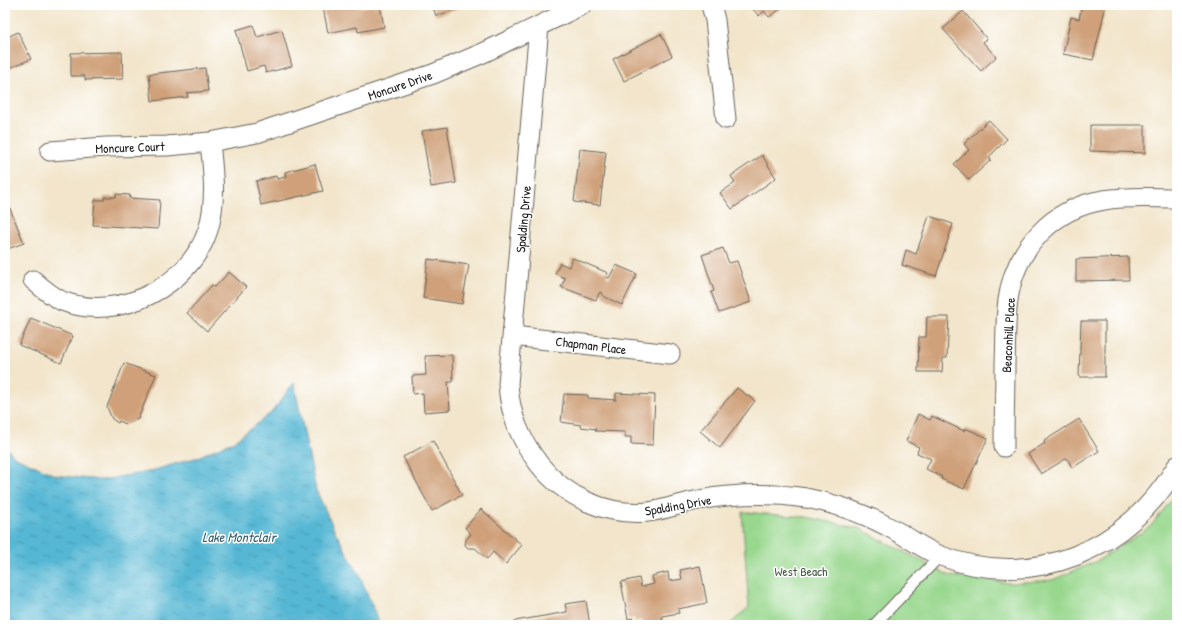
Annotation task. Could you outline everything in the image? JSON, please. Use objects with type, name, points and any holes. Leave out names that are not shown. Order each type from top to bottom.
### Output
[{"type":"street","name":"Moncure Drive","points":[[210,142],[257,133],[433,74],[483,53],[582,5]]},
{"type":"street","points":[[711,5],[715,20],[726,119]]},
{"type":"street","name":"Spalding Drive","points":[[539,26],[508,384],[515,424],[527,448],[544,470],[557,483],[576,496],[597,506],[619,511],[647,512],[665,509],[698,500],[731,496],[804,498],[837,505],[868,516],[940,556],[971,565],[999,569],[1023,569],[1049,565],[1076,556],[1102,543],[1127,526],[1150,505],[1169,480],[1177,466]]},
{"type":"street","points":[[33,280],[46,292],[62,301],[80,305],[106,307],[128,303],[145,297],[164,286],[182,271],[197,252],[207,231],[214,208],[210,142]]},
{"type":"street","name":"Moncure Court","points":[[50,151],[106,147],[167,146],[210,142]]},
{"type":"street","name":"Beaconhill Place","points":[[1004,447],[1008,300],[1014,276],[1024,253],[1035,236],[1054,221],[1075,209],[1103,200],[1127,198],[1177,198]]},
{"type":"street","name":"Chapman Place","points":[[513,336],[670,354]]},
{"type":"lane","points":[[874,625],[940,556]]},
{"type":"green space","name":"West Beach","points":[[1176,494],[1177,625],[729,625],[749,607],[742,512],[806,517],[859,528],[950,576],[1010,583],[1052,580],[1097,561],[1150,527]]},
{"type":"water","name":"Lake Montclair","points":[[294,383],[316,490],[336,533],[360,576],[380,625],[5,625],[5,446],[14,456],[55,475],[101,480],[148,472],[195,458],[234,441],[271,413]]},
{"type":"building","points":[[334,5],[360,5],[360,7],[380,5],[384,27],[358,32],[357,27],[328,33],[323,7]]},
{"type":"building","points":[[429,5],[467,5],[436,16],[433,7],[430,8]]},
{"type":"building","points":[[749,5],[781,5],[783,7],[769,17],[764,11],[759,16]]},
{"type":"building","points":[[1082,5],[1106,5],[1093,60],[1063,54],[1071,17],[1079,19]]},
{"type":"building","points":[[963,11],[987,39],[983,42],[996,57],[981,71],[943,29]]},
{"type":"building","points":[[253,25],[257,37],[282,30],[292,66],[266,73],[264,66],[247,71],[236,30]]},
{"type":"building","points":[[18,32],[31,59],[5,70],[5,38]]},
{"type":"building","points":[[661,34],[672,56],[624,81],[613,59]]},
{"type":"building","points":[[122,52],[123,79],[85,80],[85,76],[71,76],[71,53]]},
{"type":"building","points":[[205,68],[208,91],[187,93],[188,97],[152,101],[149,74]]},
{"type":"building","points":[[989,120],[1007,139],[989,157],[991,160],[969,180],[954,164],[969,150],[964,144]]},
{"type":"building","points":[[1090,125],[1145,125],[1145,153],[1090,151]]},
{"type":"building","points":[[447,127],[456,183],[431,187],[422,131]]},
{"type":"building","points":[[580,149],[606,152],[600,205],[574,202]]},
{"type":"building","points":[[762,155],[776,178],[732,209],[720,193],[735,183],[731,176]]},
{"type":"building","points":[[315,164],[323,191],[261,205],[256,181],[276,176],[277,179],[286,177],[285,172]]},
{"type":"building","points":[[116,194],[130,195],[129,198],[160,200],[158,229],[93,225],[95,200],[104,200],[104,197],[116,197]]},
{"type":"building","points":[[5,196],[24,243],[5,250]]},
{"type":"building","points":[[929,216],[953,224],[936,276],[902,265],[906,250],[916,254]]},
{"type":"building","points":[[723,248],[729,263],[737,261],[751,302],[719,313],[711,292],[714,291],[702,255]]},
{"type":"building","points":[[1128,257],[1129,280],[1076,281],[1076,259]]},
{"type":"building","points":[[573,258],[608,273],[606,277],[609,278],[616,265],[637,274],[622,305],[603,296],[600,292],[596,300],[561,287],[565,278],[555,274],[560,263],[569,267]]},
{"type":"building","points":[[428,259],[469,265],[462,304],[423,298]]},
{"type":"building","points":[[229,272],[246,287],[207,331],[187,313],[212,285],[215,287]]},
{"type":"building","points":[[927,317],[949,317],[947,358],[943,358],[942,372],[918,372],[919,337],[926,337]]},
{"type":"building","points":[[31,318],[73,336],[61,363],[19,345]]},
{"type":"building","points":[[1081,321],[1105,321],[1105,377],[1079,377]]},
{"type":"building","points":[[452,355],[453,382],[448,382],[450,410],[424,412],[423,393],[413,394],[412,376],[426,375],[425,356]]},
{"type":"building","points":[[124,363],[156,375],[138,419],[126,424],[119,421],[118,423],[112,419],[107,407]]},
{"type":"building","points":[[737,388],[755,401],[720,448],[700,431]]},
{"type":"building","points":[[616,393],[655,395],[653,445],[631,444],[631,437],[625,437],[625,432],[595,431],[596,429],[561,422],[564,394],[588,395],[588,398],[616,400]]},
{"type":"building","points":[[918,414],[930,420],[932,416],[964,431],[965,428],[988,438],[964,489],[941,479],[942,477],[926,469],[931,459],[917,453],[919,447],[906,441]]},
{"type":"building","points":[[1079,419],[1099,451],[1072,468],[1067,458],[1041,474],[1028,454],[1045,443],[1044,441]]},
{"type":"building","points":[[433,441],[462,495],[432,511],[403,457]]},
{"type":"building","points":[[481,509],[522,545],[506,564],[493,552],[487,559],[475,548],[468,548],[465,545],[466,540],[471,534],[465,528]]},
{"type":"building","points":[[700,566],[707,603],[678,609],[679,613],[662,616],[663,623],[643,625],[642,620],[635,622],[634,618],[628,619],[621,582],[639,578],[641,587],[654,584],[652,576],[668,572],[669,581],[682,579],[680,570]]},
{"type":"building","points":[[586,601],[590,625],[516,625],[515,621],[567,612],[565,604]]}]
